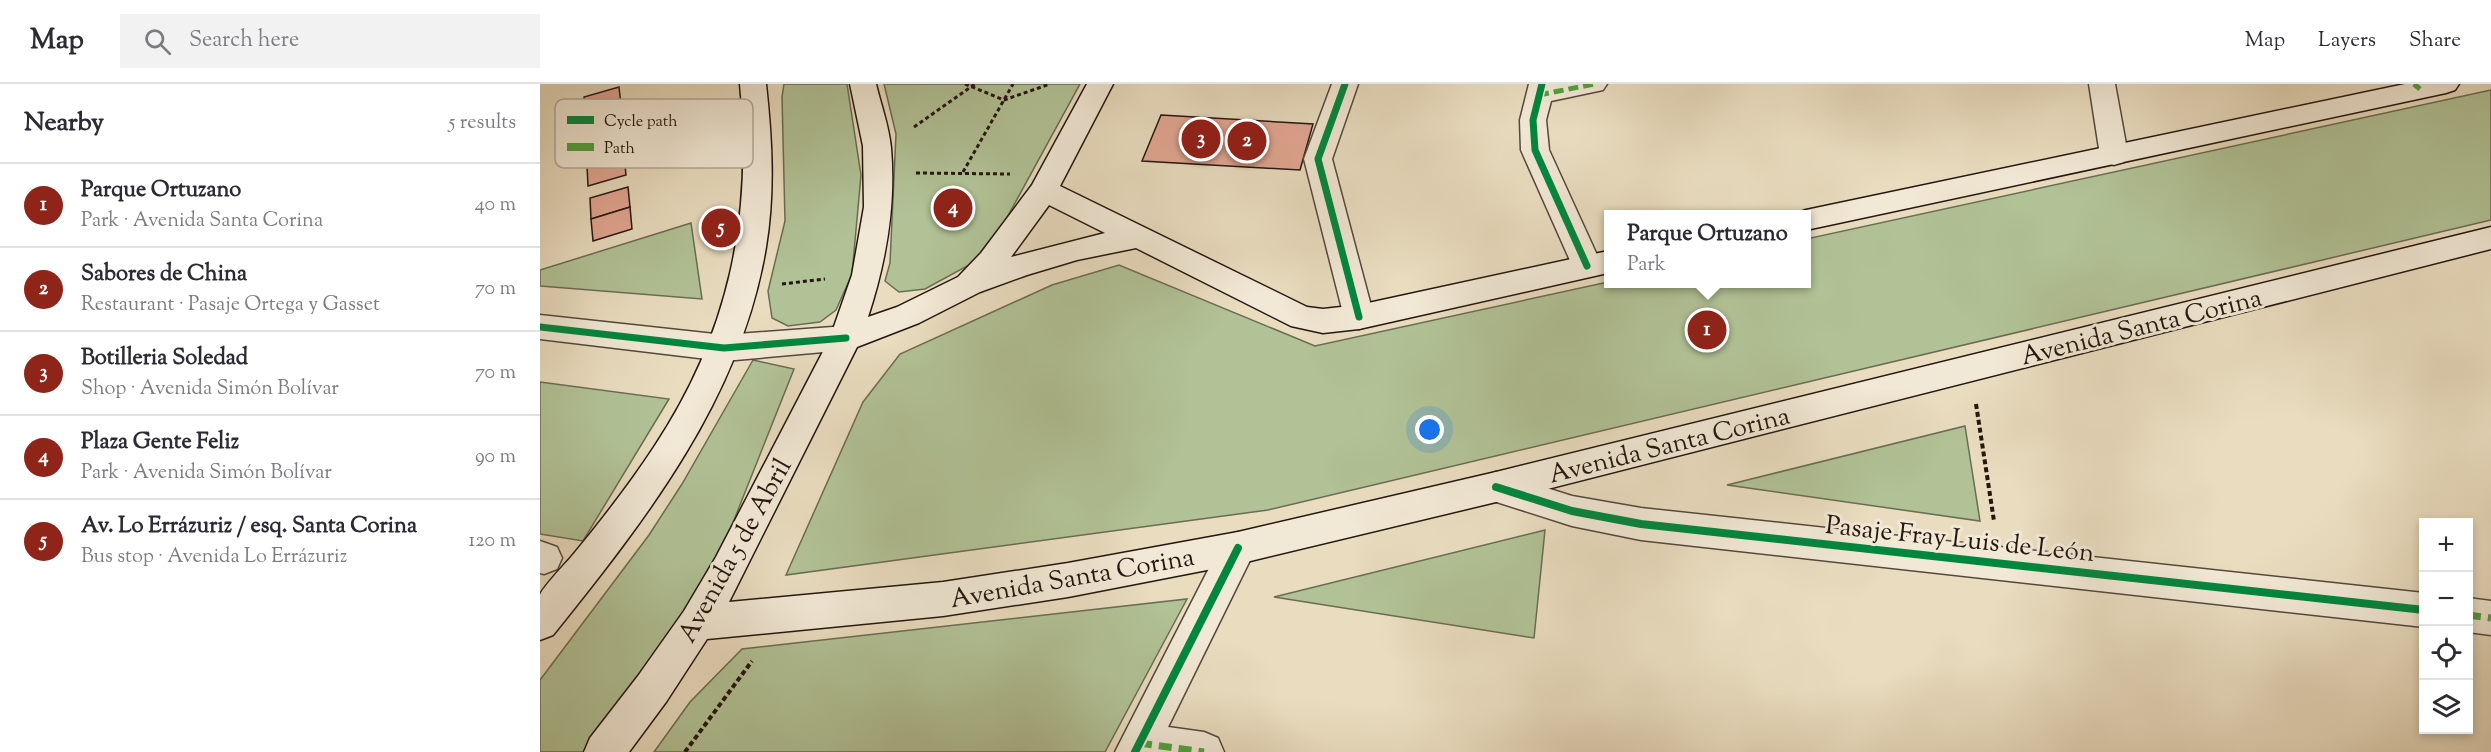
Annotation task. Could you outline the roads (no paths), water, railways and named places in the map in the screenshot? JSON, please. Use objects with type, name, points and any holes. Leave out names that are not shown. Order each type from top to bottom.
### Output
[{"type":"main road","points":[[540,623],[591,561],[649,482],[701,398],[724,348],[743,288],[755,228],[760,151],[753,84]]},
{"type":"main road","name":"Avenida 5 de Abril","points":[[604,752],[652,689],[697,623],[758,515],[846,338],[867,274],[878,207],[877,146],[863,84]]},
{"type":"main road","points":[[969,285],[1011,237],[1044,190],[1100,84]]},
{"type":"main road","points":[[1345,84],[1318,159],[1359,317]]},
{"type":"main road","points":[[1044,190],[1302,318],[1323,321],[1359,317],[1597,264],[1535,150],[1533,120],[1540,89],[1594,84]]},
{"type":"main road","points":[[2102,84],[2114,154]]},
{"type":"main road","points":[[1811,219],[2427,86]]},
{"type":"main road","points":[[540,327],[724,348],[846,338],[908,315],[969,285],[1012,268],[1055,254],[1140,237]]},
{"type":"main road","name":"Avenida Santa Corina","points":[[697,623],[943,599],[1068,580],[1238,548],[1496,487],[2491,238]]},
{"type":"main road","name":"Pasaje Fray Luis de León","points":[[1496,487],[1572,511],[1630,523],[2419,609]]},
{"type":"main road","points":[[1204,752],[1137,748],[1238,548]]},
{"type":"main road","points":[[2473,616],[2491,618]]},
{"type":"place","name":"Botilleria Soledad","points":[[1201,139]]},
{"type":"place","name":"Sabores de China","points":[[1247,141]]},
{"type":"place","name":"Plaza Gente Feliz","points":[[953,208]]},
{"type":"place","name":"Av. Lo Errázuriz / esq. Santa Corina","points":[[721,228]]},
{"type":"place","name":"Parque Ortuzano","points":[[1707,330]]}]
